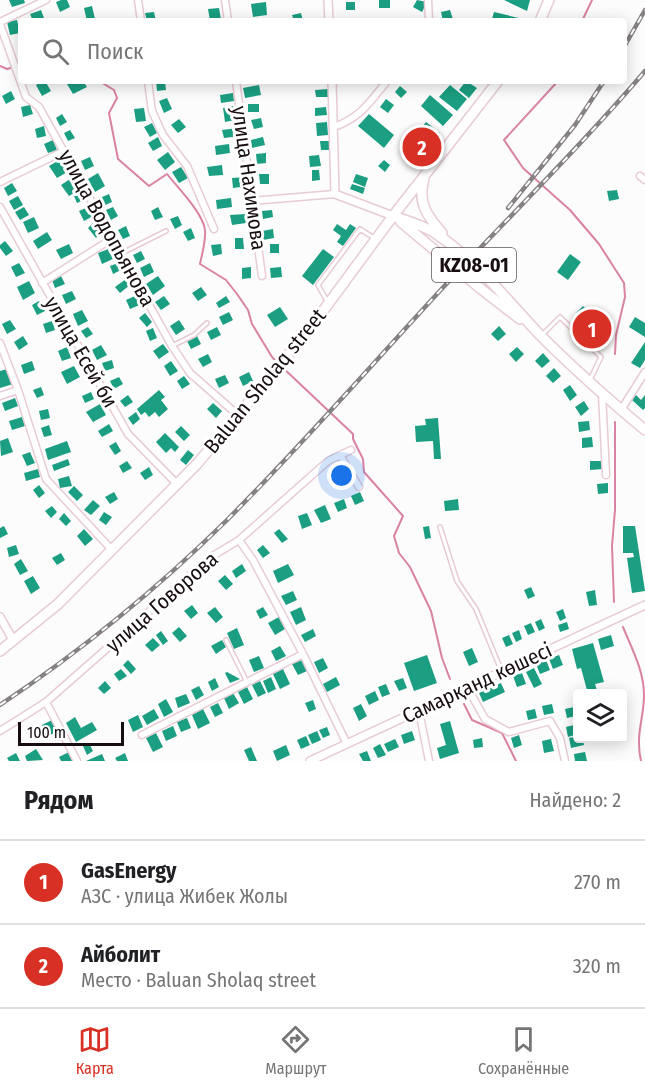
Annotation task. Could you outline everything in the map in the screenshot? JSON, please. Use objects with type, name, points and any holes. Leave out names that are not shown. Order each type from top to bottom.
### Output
[{"type":"main road","points":[[541,18],[549,0]]},
{"type":"main road","name":"Baluan Sholaq street","points":[[0,651],[58,604],[178,485],[239,416],[329,303],[496,84]]},
{"type":"main road","name":"KZ08-01","points":[[426,174],[421,188],[421,199],[429,218],[541,335],[645,430]]},
{"type":"main road","name":"KZ08-01","points":[[393,216],[424,227],[456,248]]},
{"type":"main road","name":"KZ08-01","points":[[393,216],[541,335]]},
{"type":"street","points":[[0,23],[46,0]]},
{"type":"street","points":[[138,0],[141,18]]},
{"type":"street","points":[[225,0],[228,18]]},
{"type":"street","points":[[328,0],[329,18]]},
{"type":"street","points":[[428,0],[429,18]]},
{"type":"street","name":"улица Водопьянова","points":[[0,23],[18,74]]},
{"type":"street","name":"улица Водопьянова","points":[[21,84],[26,97],[39,107],[172,346],[190,373],[239,416]]},
{"type":"street","points":[[148,84],[152,111],[163,135],[187,166],[214,229]]},
{"type":"street","name":"улица Нахимова","points":[[236,84],[262,276]]},
{"type":"street","points":[[332,84],[335,194]]},
{"type":"street","points":[[333,127],[348,122],[363,111],[385,84]]},
{"type":"street","points":[[0,182],[64,151]]},
{"type":"street","points":[[252,201],[335,194],[393,216]]},
{"type":"street","name":"улица Есей би","points":[[0,207],[128,434],[178,485]]},
{"type":"street","points":[[42,283],[113,238]]},
{"type":"street","points":[[0,343],[18,390],[46,479],[112,550]]},
{"type":"street","points":[[621,410],[645,372]]},
{"type":"street","points":[[0,396],[18,390]]},
{"type":"street","points":[[602,393],[606,475]]},
{"type":"street","name":"улица Говорова","points":[[0,731],[46,702],[211,556],[239,540],[328,461],[351,450]]},
{"type":"street","points":[[340,455],[359,487]]},
{"type":"street","points":[[239,540],[253,560],[303,654],[347,744]]},
{"type":"street","name":"Самарқанд көшесі","points":[[310,761],[645,605]]},
{"type":"street","points":[[0,617],[14,640]]},
{"type":"street","points":[[142,735],[303,654]]},
{"type":"street","points":[[468,687],[485,718],[509,732],[550,721],[560,738],[565,761]]},
{"type":"street","points":[[46,702],[77,761]]},
{"type":"street","points":[[419,711],[429,761]]},
{"type":"lane","points":[[329,303],[318,285],[360,229],[376,239]]},
{"type":"lane","points":[[120,254],[165,231]]},
{"type":"lane","points":[[541,335],[560,316],[601,357],[589,381]]},
{"type":"lane","points":[[172,346],[194,335],[207,322]]},
{"type":"lane","points":[[440,527],[457,581],[476,609],[502,671]]},
{"type":"lane","points":[[226,640],[247,682]]},
{"type":"building","points":[[9,0],[24,0],[25,3],[12,7]]},
{"type":"building","points":[[67,0],[70,7],[60,12],[56,2]]},
{"type":"building","points":[[379,0],[390,0],[390,8],[379,8]]},
{"type":"building","points":[[417,0],[427,2],[422,12],[413,7]]},
{"type":"building","points":[[504,0],[530,0],[527,11]]},
{"type":"building","points":[[266,2],[267,15],[253,17],[251,4]]},
{"type":"building","points":[[346,2],[355,2],[355,10],[346,10]]},
{"type":"building","points":[[92,6],[95,18],[86,18],[84,8]]},
{"type":"building","points":[[219,8],[221,18],[210,18],[208,9]]},
{"type":"building","points":[[41,10],[44,18],[32,18],[30,14]]},
{"type":"building","points":[[450,10],[453,18],[442,18],[441,12]]},
{"type":"building","points":[[154,12],[155,18],[146,18],[145,13]]},
{"type":"building","points":[[494,12],[519,18],[492,18]]},
{"type":"building","points":[[301,13],[302,18],[293,18],[292,15]]},
{"type":"building","points":[[17,20],[18,33],[10,35],[7,22]]},
{"type":"building","points":[[47,84],[51,91],[42,96],[36,85]]},
{"type":"building","points":[[67,84],[85,84],[87,87],[73,94]]},
{"type":"building","points":[[156,84],[165,84],[166,90],[157,91]]},
{"type":"building","points":[[464,84],[471,84],[477,88],[469,98],[459,90]]},
{"type":"building","points":[[259,85],[261,95],[245,98],[243,88]]},
{"type":"building","points":[[450,85],[467,99],[457,111],[439,97]]},
{"type":"building","points":[[400,86],[407,92],[401,98],[395,92]]},
{"type":"building","points":[[328,89],[329,97],[316,97],[315,90]]},
{"type":"building","points":[[11,91],[15,99],[6,104],[2,96]]},
{"type":"building","points":[[233,93],[234,101],[221,103],[220,95]]},
{"type":"building","points":[[430,95],[453,115],[443,126],[421,106]]},
{"type":"building","points":[[167,98],[172,109],[164,113],[159,101]]},
{"type":"building","points":[[386,99],[394,105],[388,113],[380,107]]},
{"type":"building","points":[[248,104],[259,104],[259,112],[248,112]]},
{"type":"building","points":[[30,105],[33,114],[23,117],[21,107]]},
{"type":"building","points":[[233,106],[235,120],[225,122],[223,108]]},
{"type":"building","points":[[326,107],[327,115],[315,116],[315,108]]},
{"type":"building","points":[[144,108],[146,121],[136,122],[134,109]]},
{"type":"building","points":[[62,114],[67,122],[60,126],[56,118]]},
{"type":"building","points":[[369,114],[394,135],[384,148],[358,126]]},
{"type":"building","points":[[261,118],[263,127],[254,129],[251,120]]},
{"type":"building","points":[[179,119],[186,127],[178,133],[171,125]]},
{"type":"building","points":[[327,122],[328,135],[317,136],[316,123]]},
{"type":"building","points":[[426,122],[440,133],[432,143],[418,132]]},
{"type":"building","points":[[152,123],[157,133],[150,137],[144,127]]},
{"type":"building","points":[[44,126],[46,136],[37,138],[35,129]]},
{"type":"building","points":[[238,128],[240,136],[224,138],[222,130]]},
{"type":"building","points":[[70,130],[75,138],[68,141],[64,133]]},
{"type":"building","points":[[158,137],[162,146],[153,151],[148,143]]},
{"type":"building","points":[[263,137],[265,145],[252,148],[251,140]]},
{"type":"building","points":[[421,139],[431,147],[424,156],[414,148]]},
{"type":"building","points":[[53,140],[57,150],[48,153],[44,144]]},
{"type":"building","points":[[320,141],[330,141],[331,150],[321,150]]},
{"type":"building","points":[[229,144],[230,153],[216,155],[215,146]]},
{"type":"building","points":[[168,152],[175,162],[165,170],[157,160]]},
{"type":"building","points":[[266,153],[266,163],[257,164],[256,154]]},
{"type":"building","points":[[319,155],[321,166],[310,167],[309,156]]},
{"type":"building","points":[[90,157],[94,166],[85,170],[81,161]]},
{"type":"building","points":[[61,159],[69,171],[57,178],[49,166]]},
{"type":"building","points":[[384,160],[390,165],[385,172],[378,166]]},
{"type":"building","points":[[222,165],[223,175],[209,176],[207,167]]},
{"type":"building","points":[[181,167],[188,178],[179,183],[172,172]]},
{"type":"building","points":[[312,170],[319,170],[320,180],[312,181]]},
{"type":"building","points":[[98,173],[105,186],[95,192],[88,179]]},
{"type":"building","points":[[259,174],[269,174],[269,184],[260,184]]},
{"type":"building","points":[[356,174],[368,178],[365,187],[353,182]]},
{"type":"building","points":[[73,177],[81,189],[69,196],[61,185]]},
{"type":"building","points":[[247,177],[248,186],[233,188],[232,178]]},
{"type":"building","points":[[12,183],[17,191],[8,196],[4,188]]},
{"type":"building","points":[[352,184],[365,188],[363,194],[350,189]]},
{"type":"building","points":[[617,190],[619,199],[609,201],[607,191]]},
{"type":"building","points":[[81,193],[84,200],[77,203],[74,196]]},
{"type":"building","points":[[109,194],[112,202],[103,206],[100,198]]},
{"type":"building","points":[[18,196],[23,205],[14,210],[9,201]]},
{"type":"building","points":[[231,198],[232,207],[217,209],[216,200]]},
{"type":"building","points":[[24,207],[29,215],[20,220],[15,212]]},
{"type":"building","points":[[88,207],[93,216],[84,221],[79,211]]},
{"type":"building","points":[[113,207],[118,216],[111,220],[106,210]]},
{"type":"building","points":[[158,207],[163,217],[155,220],[151,211]]},
{"type":"building","points":[[272,210],[273,217],[263,219],[262,211]]},
{"type":"building","points":[[245,214],[246,223],[232,225],[230,215]]},
{"type":"building","points":[[178,216],[182,225],[175,229],[170,219]]},
{"type":"building","points":[[34,217],[39,228],[28,233],[23,222]]},
{"type":"building","points":[[93,223],[101,233],[96,238],[88,228]]},
{"type":"building","points":[[337,224],[346,230],[350,224],[356,228],[343,246],[337,242],[341,236],[333,230]]},
{"type":"building","points":[[126,226],[130,236],[123,239],[118,230]]},
{"type":"building","points":[[191,228],[195,238],[188,241],[183,232]]},
{"type":"building","points":[[273,229],[274,238],[263,240],[262,231]]},
{"type":"building","points":[[47,232],[52,240],[38,249],[33,241]]},
{"type":"building","points":[[235,238],[243,238],[244,249],[235,249]]},
{"type":"building","points":[[5,241],[13,251],[6,256],[0,248]]},
{"type":"building","points":[[69,244],[73,253],[61,259],[56,250]]},
{"type":"building","points":[[221,244],[222,254],[213,256],[211,245]]},
{"type":"building","points":[[270,244],[279,244],[279,253],[270,253]]},
{"type":"building","points":[[111,248],[115,258],[102,264],[98,253]]},
{"type":"building","points":[[323,249],[334,257],[313,285],[302,276]]},
{"type":"building","points":[[141,251],[145,259],[137,263],[133,255]]},
{"type":"building","points":[[570,254],[581,262],[568,280],[557,272]]},
{"type":"building","points":[[19,263],[25,273],[16,277],[11,267]]},
{"type":"building","points":[[118,263],[121,270],[113,274],[110,266]]},
{"type":"building","points":[[150,263],[154,272],[144,277],[140,268]]},
{"type":"building","points":[[251,267],[251,278],[242,279],[242,268]]},
{"type":"building","points":[[281,267],[282,277],[271,278],[270,268]]},
{"type":"building","points":[[61,276],[65,284],[55,288],[52,280]]},
{"type":"building","points":[[158,276],[165,286],[153,295],[146,284]]},
{"type":"building","points":[[126,279],[130,285],[120,293],[115,287]]},
{"type":"building","points":[[29,281],[35,293],[23,300],[17,287]]},
{"type":"building","points":[[201,287],[207,295],[198,301],[192,293]]},
{"type":"building","points":[[72,291],[76,299],[66,304],[62,295]]},
{"type":"building","points":[[137,295],[142,304],[130,309],[126,300]]},
{"type":"building","points":[[164,296],[170,304],[161,310],[155,302]]},
{"type":"building","points":[[226,296],[230,302],[219,308],[216,303]]},
{"type":"building","points":[[39,301],[45,311],[37,315],[32,305]]},
{"type":"building","points":[[583,306],[609,327],[605,331],[609,335],[604,341],[597,334],[588,342],[577,331],[585,323],[576,313]]},
{"type":"building","points":[[280,307],[288,319],[275,327],[267,315]]},
{"type":"building","points":[[82,310],[88,321],[78,326],[73,314]]},
{"type":"building","points":[[229,312],[233,320],[223,325],[219,317]]},
{"type":"building","points":[[145,313],[152,322],[147,327],[139,318]]},
{"type":"building","points":[[635,317],[645,323],[645,337],[629,327]]},
{"type":"building","points":[[10,320],[16,329],[7,334],[2,324]]},
{"type":"building","points":[[179,320],[185,329],[176,335],[170,326]]},
{"type":"building","points":[[52,321],[55,330],[46,333],[43,324]]},
{"type":"building","points":[[499,326],[506,334],[498,341],[491,334]]},
{"type":"building","points":[[88,327],[93,334],[86,338],[81,331]]},
{"type":"building","points":[[217,327],[221,335],[211,340],[207,332]]},
{"type":"building","points":[[153,328],[157,338],[150,341],[146,331]]},
{"type":"building","points":[[23,336],[28,344],[19,350],[14,342]]},
{"type":"building","points":[[197,336],[201,344],[191,349],[187,341]]},
{"type":"building","points":[[645,342],[645,360],[640,368],[631,363]]},
{"type":"building","points":[[163,344],[169,352],[159,359],[153,351]]},
{"type":"building","points":[[101,345],[107,355],[97,360],[92,350]]},
{"type":"building","points":[[67,347],[71,358],[62,361],[58,351]]},
{"type":"building","points":[[517,347],[524,354],[516,362],[509,354]]},
{"type":"building","points":[[543,353],[550,361],[542,368],[535,361]]},
{"type":"building","points":[[208,354],[212,362],[203,367],[198,359]]},
{"type":"building","points":[[112,360],[114,368],[105,371],[102,363]]},
{"type":"building","points":[[32,361],[35,370],[24,374],[21,365]]},
{"type":"building","points":[[171,361],[178,371],[170,376],[164,366]]},
{"type":"building","points":[[74,366],[80,377],[67,384],[61,372]]},
{"type":"building","points":[[554,368],[561,376],[553,383],[546,376]]},
{"type":"building","points":[[7,369],[13,384],[0,388],[0,371]]},
{"type":"building","points":[[249,372],[253,381],[243,386],[239,377]]},
{"type":"building","points":[[225,375],[229,383],[219,388],[215,379]]},
{"type":"building","points":[[184,376],[190,384],[182,389],[177,381]]},
{"type":"building","points":[[119,377],[123,384],[114,389],[110,381]]},
{"type":"building","points":[[570,385],[577,395],[570,401],[563,390]]},
{"type":"building","points":[[41,387],[44,395],[37,398],[33,390]]},
{"type":"building","points":[[159,390],[165,397],[161,400],[168,409],[159,417],[155,412],[149,417],[145,412],[141,415],[137,409]]},
{"type":"building","points":[[91,392],[94,399],[85,403],[82,396]]},
{"type":"building","points":[[128,395],[133,402],[125,407],[120,401]]},
{"type":"building","points":[[636,395],[641,400],[645,395],[643,410],[632,400]]},
{"type":"building","points":[[15,398],[18,406],[5,411],[2,403]]},
{"type":"building","points":[[584,401],[589,409],[581,416],[575,407]]},
{"type":"building","points":[[213,403],[222,411],[216,418],[207,409]]},
{"type":"building","points":[[100,404],[106,415],[93,422],[86,412]]},
{"type":"building","points":[[48,409],[50,418],[41,420],[39,411]]},
{"type":"building","points":[[136,412],[140,419],[133,425],[128,418]]},
{"type":"building","points":[[22,417],[25,426],[12,430],[9,421]]},
{"type":"building","points":[[438,418],[441,459],[434,459],[433,441],[416,442],[415,426],[426,425],[425,419]]},
{"type":"building","points":[[589,421],[590,430],[579,432],[578,422]]},
{"type":"building","points":[[109,424],[113,431],[102,437],[98,431]]},
{"type":"building","points":[[49,425],[52,435],[44,437],[41,428]]},
{"type":"building","points":[[181,426],[190,435],[184,441],[175,432]]},
{"type":"building","points":[[165,433],[179,447],[175,452],[171,448],[166,453],[156,442]]},
{"type":"building","points":[[592,437],[593,447],[582,448],[582,438]]},
{"type":"building","points":[[8,438],[13,452],[1,456],[0,441]]},
{"type":"building","points":[[67,441],[71,452],[48,460],[45,449]]},
{"type":"building","points":[[116,442],[121,451],[115,455],[109,446]]},
{"type":"building","points":[[188,450],[194,455],[186,465],[180,460]]},
{"type":"building","points":[[30,452],[35,463],[27,466],[22,455]]},
{"type":"building","points":[[68,459],[70,465],[54,471],[52,465]]},
{"type":"building","points":[[127,461],[132,468],[123,473],[119,466]]},
{"type":"building","points":[[590,461],[603,461],[603,469],[590,470]]},
{"type":"building","points":[[337,464],[342,473],[333,478],[328,470]]},
{"type":"building","points":[[149,467],[153,475],[145,480],[140,473]]},
{"type":"building","points":[[38,469],[40,477],[26,481],[24,473]]},
{"type":"building","points":[[69,476],[72,486],[60,488],[58,479]]},
{"type":"building","points":[[608,483],[608,493],[598,494],[597,484]]},
{"type":"building","points":[[39,485],[45,493],[39,498],[33,490]]},
{"type":"building","points":[[74,486],[83,495],[77,501],[68,492]]},
{"type":"building","points":[[114,492],[118,499],[110,504],[105,497]]},
{"type":"building","points":[[360,492],[364,501],[355,505],[351,496]]},
{"type":"building","points":[[344,499],[347,508],[338,512],[334,503]]},
{"type":"building","points":[[458,499],[459,510],[445,511],[444,501]]},
{"type":"building","points":[[93,500],[100,506],[91,515],[84,510]]},
{"type":"building","points":[[325,505],[331,519],[321,523],[314,510]]},
{"type":"building","points":[[52,506],[57,512],[51,518],[45,511]]},
{"type":"building","points":[[104,512],[112,517],[106,525],[99,520]]},
{"type":"building","points":[[64,513],[71,521],[66,526],[59,519]]},
{"type":"building","points":[[307,513],[312,525],[302,529],[298,516]]},
{"type":"building","points":[[4,526],[8,534],[0,538],[0,528]]},
{"type":"building","points":[[429,526],[431,538],[425,539],[423,527]]},
{"type":"building","points":[[623,526],[635,526],[645,591],[632,593],[627,558],[634,557],[633,553],[623,553]]},
{"type":"building","points":[[84,529],[93,539],[85,546],[77,536]]},
{"type":"building","points":[[279,529],[288,539],[282,543],[274,533]]},
{"type":"building","points":[[16,545],[19,554],[9,557],[7,548]]},
{"type":"building","points":[[263,545],[270,553],[263,558],[257,550]]},
{"type":"building","points":[[61,553],[65,560],[57,565],[52,558]]},
{"type":"building","points":[[21,559],[28,571],[20,575],[14,564]]},
{"type":"building","points":[[242,564],[246,571],[236,578],[232,571]]},
{"type":"building","points":[[288,564],[294,575],[278,583],[273,571]]},
{"type":"building","points":[[225,575],[233,584],[226,590],[218,581]]},
{"type":"building","points":[[33,576],[40,588],[31,594],[24,581]]},
{"type":"building","points":[[531,587],[535,596],[528,599],[524,590]]},
{"type":"building","points":[[595,590],[597,605],[589,606],[586,592]]},
{"type":"building","points":[[293,591],[297,600],[286,605],[281,596]]},
{"type":"building","points":[[192,605],[198,613],[191,619],[184,611]]},
{"type":"building","points":[[215,607],[223,617],[216,623],[207,613]]},
{"type":"building","points":[[263,607],[268,615],[260,619],[256,611]]},
{"type":"building","points":[[301,607],[306,620],[296,625],[290,612]]},
{"type":"building","points":[[563,609],[566,618],[560,621],[556,612]]},
{"type":"building","points":[[279,617],[285,629],[275,635],[268,623]]},
{"type":"building","points":[[541,619],[545,628],[539,631],[535,622]]},
{"type":"building","points":[[567,622],[569,629],[560,632],[558,625]]},
{"type":"building","points":[[531,623],[535,632],[528,635],[524,626]]},
{"type":"building","points":[[179,627],[187,636],[180,642],[172,633]]},
{"type":"building","points":[[237,628],[244,645],[234,649],[227,633]]},
{"type":"building","points":[[313,629],[316,636],[305,642],[301,635]]},
{"type":"building","points":[[519,630],[522,639],[516,642],[512,633]]},
{"type":"building","points":[[161,631],[168,641],[163,645],[156,635]]},
{"type":"building","points":[[509,635],[513,644],[506,647],[502,638]]},
{"type":"building","points":[[611,635],[614,646],[601,650],[598,639]]},
{"type":"building","points":[[153,638],[160,645],[152,652],[145,645]]},
{"type":"building","points":[[222,640],[226,647],[216,654],[211,646]]},
{"type":"building","points":[[593,643],[604,682],[595,684],[596,689],[587,689],[581,668],[577,669],[572,649]]},
{"type":"building","points":[[280,646],[286,656],[276,661],[271,651]]},
{"type":"building","points":[[472,648],[478,662],[469,666],[463,652]]},
{"type":"building","points":[[427,655],[437,683],[414,691],[404,663]]},
{"type":"building","points":[[559,655],[563,665],[553,669],[549,659]]},
{"type":"building","points":[[259,656],[264,668],[254,672],[249,660]]},
{"type":"building","points":[[323,658],[328,668],[319,673],[314,662]]},
{"type":"building","points":[[128,660],[136,669],[131,674],[123,665]]},
{"type":"building","points":[[302,660],[307,671],[298,675],[292,664]]},
{"type":"building","points":[[546,660],[550,670],[540,674],[536,664]]},
{"type":"building","points":[[534,668],[542,684],[534,688],[526,672]]},
{"type":"building","points":[[121,669],[127,676],[119,681],[114,674]]},
{"type":"building","points":[[283,669],[290,684],[280,689],[273,674]]},
{"type":"building","points":[[225,673],[240,679],[230,683]]},
{"type":"building","points":[[522,673],[526,684],[517,687],[513,676]]},
{"type":"building","points":[[271,677],[276,689],[268,693],[263,681]]},
{"type":"building","points":[[336,677],[340,685],[327,692],[323,684]]},
{"type":"building","points":[[215,678],[219,687],[212,691],[208,682]]},
{"type":"building","points":[[403,678],[407,688],[399,691],[394,681]]},
{"type":"building","points":[[105,681],[111,688],[104,694],[98,688]]},
{"type":"building","points":[[260,681],[266,693],[258,697],[252,685]]},
{"type":"building","points":[[501,683],[505,692],[483,702],[479,693]]},
{"type":"building","points":[[386,684],[390,694],[382,697],[378,687]]},
{"type":"building","points":[[199,686],[204,695],[196,700],[191,690]]},
{"type":"building","points":[[247,687],[253,699],[244,704],[238,692]]},
{"type":"building","points":[[375,691],[379,700],[369,705],[365,696]]},
{"type":"building","points":[[233,693],[239,703],[229,709],[224,698]]},
{"type":"building","points":[[186,694],[190,703],[178,708],[175,698]]},
{"type":"building","points":[[166,699],[173,712],[164,717],[158,704]]},
{"type":"building","points":[[313,700],[316,709],[309,712],[305,703]]},
{"type":"building","points":[[218,703],[223,713],[215,717],[210,707]]},
{"type":"building","points":[[361,704],[367,716],[359,721],[353,708]]},
{"type":"building","points":[[552,704],[554,713],[544,715],[542,706]]},
{"type":"building","points":[[573,707],[573,717],[567,718],[565,709]]},
{"type":"building","points":[[154,709],[159,718],[147,725],[142,716]]},
{"type":"building","points":[[203,709],[210,723],[198,729],[192,715]]},
{"type":"building","points":[[535,709],[537,718],[528,720],[526,711]]},
{"type":"building","points":[[138,715],[143,727],[133,732],[128,720]]},
{"type":"building","points":[[75,717],[81,728],[92,722],[97,730],[76,742],[66,723]]},
{"type":"building","points":[[187,718],[191,728],[181,732],[177,722]]},
{"type":"building","points":[[52,720],[58,731],[48,736],[42,725]]},
{"type":"building","points":[[450,721],[459,753],[440,759],[437,748],[446,745],[440,724]]},
{"type":"building","points":[[573,725],[573,736],[568,737],[566,727]]},
{"type":"building","points":[[173,726],[177,736],[166,741],[162,731]]},
{"type":"building","points":[[327,727],[330,735],[323,738],[319,730]]},
{"type":"building","points":[[317,731],[321,740],[312,744],[308,735]]},
{"type":"building","points":[[412,731],[415,740],[404,744],[401,735]]},
{"type":"building","points":[[156,733],[163,747],[153,752],[146,738]]},
{"type":"building","points":[[519,735],[522,745],[514,748],[511,738]]},
{"type":"building","points":[[306,736],[310,745],[301,749],[297,740]]},
{"type":"building","points":[[573,737],[573,743],[584,743],[584,745],[571,748],[569,738]]},
{"type":"building","points":[[482,738],[483,747],[474,748],[473,740]]},
{"type":"building","points":[[395,739],[399,747],[388,752],[384,744]]},
{"type":"building","points":[[551,739],[554,751],[544,753],[542,741]]},
{"type":"building","points":[[89,743],[93,751],[87,755],[83,746]]},
{"type":"building","points":[[380,744],[386,755],[378,758],[373,748]]},
{"type":"building","points":[[286,745],[290,755],[277,761],[273,751]]},
{"type":"building","points":[[251,747],[257,761],[249,761],[244,750]]},
{"type":"building","points":[[36,749],[43,760],[27,761],[25,756]]},
{"type":"building","points":[[367,751],[371,761],[363,761],[359,754]]},
{"type":"building","points":[[69,752],[74,761],[61,761],[59,757]]},
{"type":"building","points":[[585,752],[587,761],[575,761],[574,754]]},
{"type":"building","points":[[16,753],[20,761],[9,761],[7,758]]},
{"type":"building","points":[[125,753],[128,761],[117,761],[115,758]]},
{"type":"building","points":[[102,754],[105,761],[86,761]]},
{"type":"waterway","points":[[583,18],[592,0]]},
{"type":"waterway","points":[[0,66],[7,69],[18,66]]},
{"type":"waterway","points":[[104,84],[114,90],[117,98],[109,113],[118,159],[149,186],[167,174],[189,201],[200,216],[205,230],[200,264],[226,280],[248,310],[252,324],[277,362]]},
{"type":"waterway","points":[[555,84],[504,140],[523,168],[570,210],[599,244],[624,283],[625,297],[616,335],[615,354]]},
{"type":"waterway","points":[[281,366],[353,434],[353,439],[363,459],[364,472],[403,516],[394,536],[399,553],[410,567],[431,611],[442,658],[450,679]]},
{"type":"waterway","points":[[614,602],[612,546],[615,510],[615,422]]},
{"type":"waterway","points":[[623,627],[642,677],[644,704],[639,735],[641,761]]},
{"type":"waterway","points":[[464,704],[472,720],[502,733],[516,761]]},
{"type":"railway","points":[[627,42],[645,10]]},
{"type":"railway","points":[[0,705],[60,663],[118,618],[226,521],[645,71]]},
{"type":"railway","points":[[508,208],[575,125],[602,84]]},
{"type":"place","name":"Айболит","points":[[422,147]]},
{"type":"place","name":"GasEnergy","points":[[592,329]]}]
